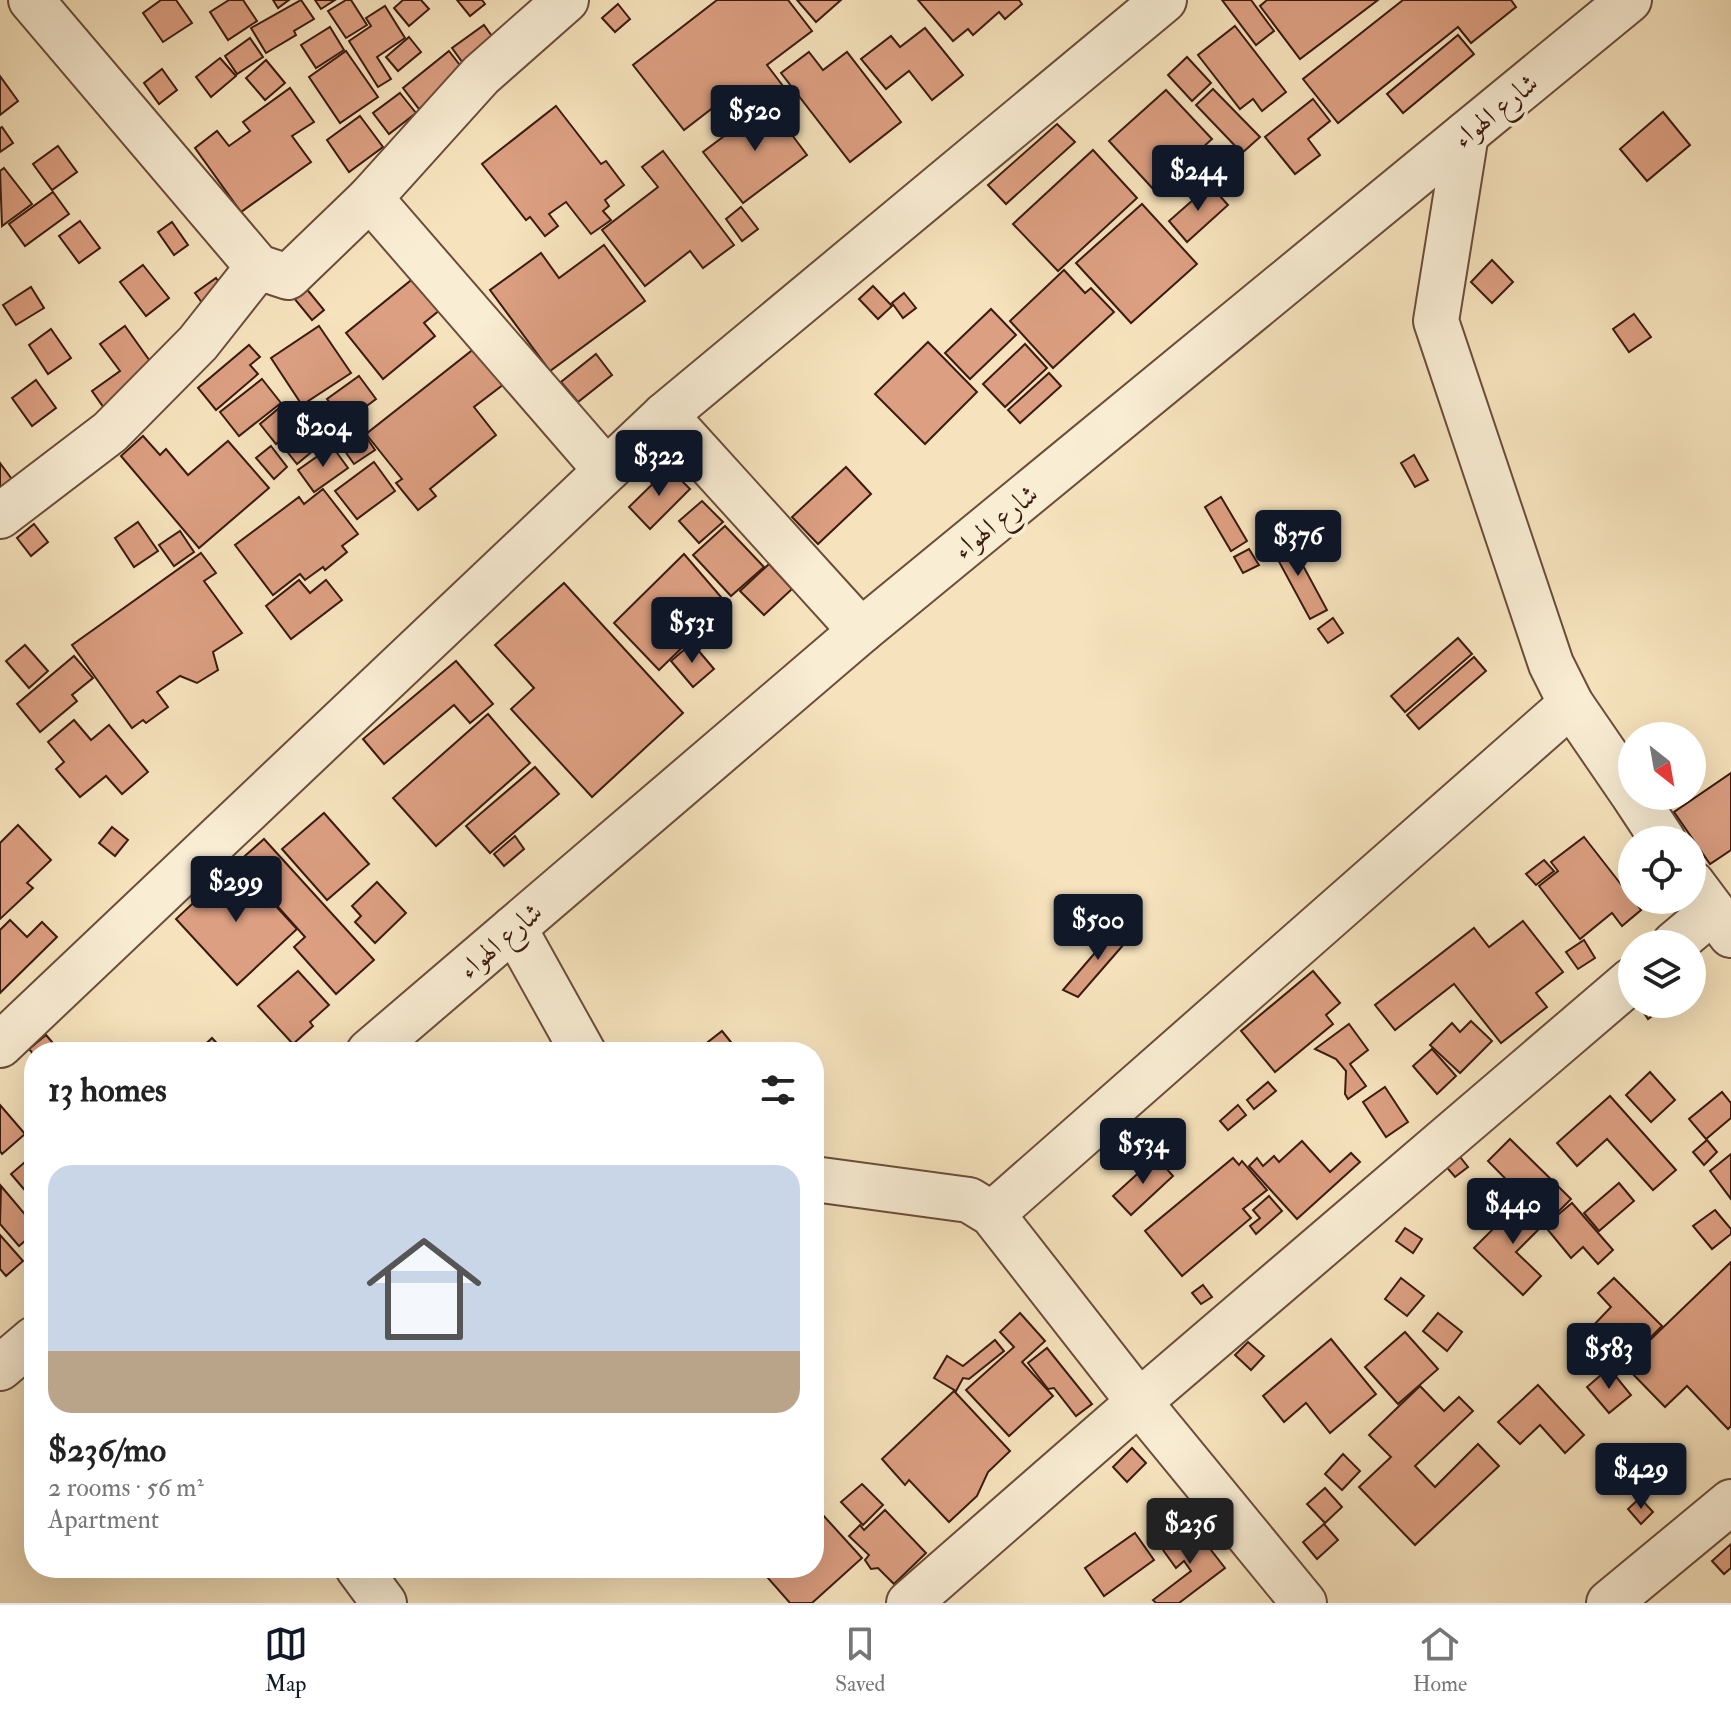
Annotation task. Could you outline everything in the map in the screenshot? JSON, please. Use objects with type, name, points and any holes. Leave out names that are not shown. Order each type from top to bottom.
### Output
[{"type":"street","points":[[0,16],[23,0]]},
{"type":"street","points":[[31,0],[258,267],[288,277],[370,198],[481,75],[566,0]]},
{"type":"street","points":[[0,1045],[665,415],[1164,0]]},
{"type":"street","name":"شارع الهواء","points":[[381,1042],[861,631],[1629,0]]},
{"type":"street","points":[[1466,134],[1436,321],[1551,664],[1571,704],[1618,772]]},
{"type":"street","points":[[370,198],[606,470]]},
{"type":"street","points":[[0,516],[110,432],[198,343],[258,267]]},
{"type":"street","points":[[665,415],[861,631]]},
{"type":"street","points":[[992,1214],[1571,704]]},
{"type":"street","points":[[1690,930],[1712,910]]},
{"type":"street","points":[[514,928],[577,1042]]},
{"type":"street","points":[[909,1603],[1618,992]]},
{"type":"street","points":[[824,1180],[969,1200],[992,1214],[1139,1402],[1304,1603]]},
{"type":"street","points":[[0,1368],[24,1348]]},
{"type":"street","points":[[1609,1603],[1731,1502]]},
{"type":"street","points":[[365,1578],[384,1603]]},
{"type":"building","points":[[161,0],[176,0],[192,23],[163,42],[143,13]]},
{"type":"building","points":[[229,0],[243,0],[257,21],[228,40],[210,12]]},
{"type":"building","points":[[273,0],[289,0],[278,8]]},
{"type":"building","points":[[301,0],[314,19],[294,31],[296,35],[266,53],[251,28]]},
{"type":"building","points":[[315,0],[335,0],[321,9]]},
{"type":"building","points":[[351,0],[367,25],[346,38],[328,11]]},
{"type":"building","points":[[403,0],[421,0],[429,9],[409,26],[394,8]]},
{"type":"building","points":[[457,0],[482,0],[485,4],[470,16]]},
{"type":"building","points":[[717,0],[788,0],[812,31],[767,65],[783,86],[765,100],[762,95],[735,115],[723,100],[684,130],[633,65]]},
{"type":"building","points":[[797,0],[841,0],[816,22]]},
{"type":"building","points":[[918,0],[1019,0],[1022,4],[1005,19],[999,12],[973,35],[968,29],[953,41]]},
{"type":"building","points":[[1222,0],[1251,0],[1274,31],[1256,45]]},
{"type":"building","points":[[1267,0],[1378,0],[1300,59],[1260,6]]},
{"type":"building","points":[[1403,0],[1511,0],[1516,7],[1471,43],[1458,27],[1338,123],[1303,79]]},
{"type":"building","points":[[618,4],[630,19],[615,32],[602,18]]},
{"type":"building","points":[[385,6],[405,38],[377,57],[391,79],[378,87],[349,41],[371,26],[366,18]]},
{"type":"building","points":[[484,25],[499,46],[468,70],[452,48]]},
{"type":"building","points":[[1235,26],[1286,92],[1262,111],[1253,99],[1240,109],[1198,55]]},
{"type":"building","points":[[330,27],[344,50],[316,68],[301,45]]},
{"type":"building","points":[[925,28],[963,75],[932,100],[909,71],[886,89],[861,59],[891,36],[900,47]]},
{"type":"building","points":[[1458,35],[1474,54],[1403,113],[1387,94]]},
{"type":"building","points":[[409,37],[421,52],[398,71],[386,57]]},
{"type":"building","points":[[250,38],[263,57],[237,74],[225,56]]},
{"type":"building","points":[[346,51],[378,97],[340,123],[309,77]]},
{"type":"building","points":[[449,51],[466,73],[419,109],[403,88]]},
{"type":"building","points":[[809,52],[823,70],[847,52],[901,122],[850,162],[781,73]]},
{"type":"building","points":[[1187,57],[1211,83],[1192,101],[1168,75]]},
{"type":"building","points":[[220,58],[236,76],[211,97],[196,77]]},
{"type":"building","points":[[266,60],[285,83],[265,100],[246,78]]},
{"type":"building","points":[[162,69],[177,90],[159,104],[144,83]]},
{"type":"building","points":[[0,76],[18,101],[0,115]]},
{"type":"building","points":[[290,88],[314,122],[292,136],[311,162],[241,212],[195,148],[217,131],[229,146],[250,131],[243,122]]},
{"type":"building","points":[[1213,89],[1260,137],[1242,153],[1196,105]]},
{"type":"building","points":[[1166,90],[1212,139],[1155,191],[1109,141]]},
{"type":"building","points":[[400,93],[416,113],[389,134],[373,113]]},
{"type":"building","points":[[1313,99],[1330,121],[1308,139],[1320,155],[1295,174],[1265,137]]},
{"type":"building","points":[[768,103],[807,155],[743,203],[703,152]]},
{"type":"building","points":[[556,106],[601,164],[606,161],[624,185],[605,200],[609,206],[603,211],[611,220],[591,234],[566,202],[549,214],[558,226],[545,236],[530,217],[526,220],[482,164]]},
{"type":"building","points":[[1663,112],[1690,145],[1647,181],[1620,149]]},
{"type":"building","points":[[360,116],[383,147],[349,172],[327,140]]},
{"type":"building","points":[[1057,124],[1075,142],[1006,204],[988,185]]},
{"type":"building","points":[[0,128],[13,143],[0,152]]},
{"type":"building","points":[[58,146],[77,172],[52,190],[33,164]]},
{"type":"building","points":[[1093,150],[1137,198],[1058,271],[1013,224]]},
{"type":"building","points":[[663,151],[734,245],[703,268],[690,251],[645,286],[602,230],[658,187],[642,167]]},
{"type":"building","points":[[4,168],[32,204],[2,226],[0,171]]},
{"type":"building","points":[[1210,185],[1228,205],[1187,242],[1169,221]]},
{"type":"building","points":[[53,192],[69,214],[25,246],[9,224]]},
{"type":"building","points":[[1142,204],[1197,264],[1131,323],[1076,263]]},
{"type":"building","points":[[741,207],[758,229],[742,241],[726,219]]},
{"type":"building","points":[[80,221],[100,248],[79,263],[59,236]]},
{"type":"building","points":[[172,222],[188,245],[174,255],[158,232]]},
{"type":"building","points":[[604,245],[645,301],[550,371],[490,290],[541,253],[559,278]]},
{"type":"building","points":[[1492,260],[1513,282],[1492,303],[1471,282]]},
{"type":"building","points":[[143,265],[169,298],[146,316],[120,282]]},
{"type":"building","points":[[1064,270],[1085,293],[1091,288],[1114,312],[1053,368],[1010,321]]},
{"type":"building","points":[[415,277],[441,309],[424,323],[435,336],[383,379],[346,333]]},
{"type":"building","points":[[216,278],[232,300],[210,314],[195,293]]},
{"type":"building","points":[[873,286],[892,306],[878,319],[859,299]]},
{"type":"building","points":[[31,287],[44,308],[16,325],[3,305]]},
{"type":"building","points":[[305,287],[324,310],[312,320],[293,297]]},
{"type":"building","points":[[904,293],[916,308],[903,318],[892,303]]},
{"type":"building","points":[[991,309],[1016,335],[970,379],[945,353]]},
{"type":"building","points":[[1634,314],[1651,337],[1629,352],[1613,329]]},
{"type":"building","points":[[125,326],[162,378],[109,415],[92,391],[120,371],[100,344]]},
{"type":"building","points":[[319,326],[351,373],[302,405],[271,358]]},
{"type":"building","points":[[51,329],[71,358],[48,374],[29,345]]},
{"type":"building","points":[[928,342],[977,392],[925,444],[875,394]]},
{"type":"building","points":[[1025,344],[1047,368],[1005,407],[983,384]]},
{"type":"building","points":[[249,345],[260,357],[250,365],[258,374],[216,410],[198,388]]},
{"type":"building","points":[[475,348],[504,384],[474,407],[496,435],[430,489],[436,496],[418,510],[396,483],[402,479],[366,434]]},
{"type":"building","points":[[596,354],[612,375],[578,402],[561,382]]},
{"type":"building","points":[[1049,373],[1061,386],[1020,423],[1008,410]]},
{"type":"building","points":[[359,376],[376,399],[345,422],[327,399]]},
{"type":"building","points":[[262,379],[281,403],[239,436],[220,412]]},
{"type":"building","points":[[36,380],[56,408],[32,426],[12,398]]},
{"type":"building","points":[[284,404],[300,424],[276,444],[260,424]]},
{"type":"building","points":[[325,406],[343,426],[297,464],[281,444]]},
{"type":"building","points":[[358,425],[375,450],[354,464],[337,440]]},
{"type":"building","points":[[143,436],[160,455],[166,449],[188,475],[228,441],[269,488],[199,548],[121,456]]},
{"type":"building","points":[[271,446],[287,467],[274,479],[256,458]]},
{"type":"building","points":[[332,446],[348,468],[314,492],[298,470]]},
{"type":"building","points":[[1414,455],[1428,480],[1415,487],[1401,463]]},
{"type":"building","points":[[374,462],[395,491],[357,519],[335,491]]},
{"type":"building","points":[[0,463],[14,482],[0,492]]},
{"type":"building","points":[[846,467],[871,494],[818,544],[792,517]]},
{"type":"building","points":[[669,468],[690,489],[650,529],[629,507]]},
{"type":"building","points":[[323,489],[358,534],[342,546],[347,552],[325,570],[323,567],[305,580],[300,574],[273,595],[235,545],[299,497],[304,504]]},
{"type":"building","points":[[1221,497],[1247,541],[1231,551],[1205,507]]},
{"type":"building","points":[[702,501],[723,522],[699,543],[679,521]]},
{"type":"building","points":[[138,522],[158,551],[134,567],[115,538]]},
{"type":"building","points":[[34,524],[48,542],[31,556],[17,538]]},
{"type":"building","points":[[725,526],[764,567],[731,596],[693,555]]},
{"type":"building","points":[[180,531],[194,552],[174,566],[159,545]]},
{"type":"building","points":[[1287,536],[1327,610],[1310,619],[1270,545]]},
{"type":"building","points":[[1249,549],[1259,565],[1243,573],[1234,557]]},
{"type":"building","points":[[201,553],[216,573],[204,581],[242,633],[213,652],[218,670],[197,683],[180,676],[157,692],[168,707],[146,723],[143,720],[132,728],[72,645]]},
{"type":"building","points":[[684,554],[727,604],[659,670],[614,623]]},
{"type":"building","points":[[769,564],[792,589],[764,615],[740,591]]},
{"type":"building","points":[[299,580],[310,593],[326,580],[342,600],[291,639],[266,606]]},
{"type":"building","points":[[564,583],[683,713],[592,797],[511,709],[534,688],[495,645]]},
{"type":"building","points":[[1333,618],[1343,633],[1328,643],[1318,629]]},
{"type":"building","points":[[1458,638],[1472,654],[1405,712],[1391,696]]},
{"type":"building","points":[[692,643],[714,669],[693,687],[671,661]]},
{"type":"building","points":[[25,645],[48,671],[29,688],[6,661]]},
{"type":"building","points":[[74,656],[93,678],[72,695],[77,701],[40,732],[17,704]]},
{"type":"building","points":[[1474,657],[1486,671],[1419,729],[1407,715]]},
{"type":"building","points":[[456,661],[493,704],[470,723],[454,705],[384,764],[363,739]]},
{"type":"building","points":[[488,714],[530,763],[436,846],[393,798]]},
{"type":"building","points":[[74,720],[91,740],[109,725],[148,772],[122,794],[106,776],[80,797],[56,769],[64,762],[48,742]]},
{"type":"building","points":[[535,767],[559,794],[490,853],[466,826]]},
{"type":"building","points":[[1731,773],[1731,850],[1710,864],[1706,858],[1706,826],[1684,826],[1674,812],[1706,810],[1706,790]]},
{"type":"building","points":[[324,813],[369,864],[327,900],[282,849]]},
{"type":"building","points":[[18,825],[51,860],[27,883],[33,888],[0,919],[0,843]]},
{"type":"building","points":[[112,827],[128,840],[115,856],[99,843]]},
{"type":"building","points":[[515,836],[524,849],[504,866],[494,854]]},
{"type":"building","points":[[1584,837],[1618,881],[1618,914],[1636,914],[1622,926],[1612,913],[1580,939],[1539,886],[1558,871],[1551,862]]},
{"type":"building","points":[[264,839],[374,960],[336,994],[294,947],[305,937],[238,862]]},
{"type":"building","points":[[1544,860],[1554,871],[1536,885],[1526,874]]},
{"type":"building","points":[[236,863],[297,929],[237,985],[176,919]]},
{"type":"building","points":[[377,882],[406,913],[375,943],[355,922],[361,916],[352,906]]},
{"type":"building","points":[[10,920],[27,937],[42,922],[57,937],[0,993],[0,930]]},
{"type":"building","points":[[1523,921],[1563,972],[1536,993],[1547,1007],[1501,1043],[1454,984],[1395,1030],[1375,1005],[1474,928],[1489,947]]},
{"type":"building","points":[[1119,925],[1131,936],[1078,997],[1063,990]]},
{"type":"building","points":[[1584,940],[1595,958],[1578,969],[1566,952]]},
{"type":"building","points":[[298,971],[329,1005],[310,1022],[313,1026],[295,1042],[291,1042],[258,1006]]},
{"type":"building","points":[[1313,971],[1340,1003],[1326,1015],[1333,1024],[1275,1072],[1241,1031]]},
{"type":"building","points":[[1471,1021],[1492,1041],[1460,1073],[1430,1045],[1452,1023],[1460,1032]]},
{"type":"building","points":[[1349,1024],[1368,1050],[1350,1064],[1366,1086],[1348,1099],[1345,1094],[1346,1071],[1336,1059],[1315,1049]]},
{"type":"building","points":[[722,1031],[731,1042],[708,1042]]},
{"type":"building","points":[[46,1035],[52,1042],[38,1042]]},
{"type":"building","points":[[1432,1049],[1456,1076],[1437,1094],[1413,1066]]},
{"type":"building","points":[[1650,1072],[1675,1100],[1651,1122],[1626,1095]]},
{"type":"building","points":[[1268,1082],[1276,1091],[1254,1109],[1247,1100]]},
{"type":"building","points":[[1385,1087],[1408,1122],[1386,1137],[1363,1102]]},
{"type":"building","points":[[1722,1092],[1731,1103],[1731,1118],[1706,1139],[1689,1119]]},
{"type":"building","points":[[1610,1096],[1676,1170],[1653,1190],[1607,1139],[1577,1166],[1557,1143]]},
{"type":"building","points":[[0,1105],[24,1135],[2,1154]]},
{"type":"building","points":[[1238,1105],[1246,1115],[1228,1130],[1220,1121]]},
{"type":"building","points":[[1510,1139],[1571,1199],[1548,1222],[1488,1161]]},
{"type":"building","points":[[1707,1140],[1717,1152],[1704,1165],[1693,1152]]},
{"type":"building","points":[[1302,1141],[1330,1172],[1351,1153],[1360,1162],[1297,1219],[1249,1166],[1257,1158],[1263,1166],[1274,1156],[1279,1162]]},
{"type":"building","points":[[1457,1153],[1468,1167],[1455,1177],[1444,1164]]},
{"type":"building","points":[[1731,1154],[1731,1199],[1710,1171]]},
{"type":"building","points":[[1156,1157],[1173,1176],[1131,1215],[1113,1196]]},
{"type":"building","points":[[1233,1158],[1239,1165],[1242,1161],[1267,1190],[1243,1209],[1251,1218],[1182,1276],[1145,1231]]},
{"type":"building","points":[[24,1163],[24,1189],[11,1174]]},
{"type":"building","points":[[1619,1183],[1634,1201],[1599,1231],[1584,1213]]},
{"type":"building","points":[[1,1186],[24,1213],[24,1242],[19,1246],[0,1224]]},
{"type":"building","points":[[1269,1196],[1282,1211],[1256,1234],[1250,1226],[1260,1218],[1253,1210]]},
{"type":"building","points":[[1523,1199],[1546,1222],[1516,1252],[1541,1276],[1523,1295],[1474,1248]]},
{"type":"building","points":[[1572,1203],[1613,1250],[1598,1264],[1583,1247],[1571,1258],[1548,1230],[1553,1219]]},
{"type":"building","points":[[1715,1210],[1731,1229],[1731,1234],[1712,1249],[1693,1226]]},
{"type":"building","points":[[1405,1228],[1422,1239],[1413,1253],[1396,1241]]},
{"type":"building","points":[[0,1235],[23,1261],[6,1276],[0,1269]]},
{"type":"building","points":[[1731,1262],[1731,1426],[1728,1429],[1687,1386],[1665,1407],[1624,1365]]},
{"type":"building","points":[[1401,1278],[1424,1296],[1407,1316],[1385,1299]]},
{"type":"building","points":[[1614,1278],[1662,1326],[1637,1351],[1632,1346],[1619,1360],[1589,1330],[1611,1307],[1598,1293]]},
{"type":"building","points":[[1203,1285],[1212,1297],[1201,1304],[1192,1293]]},
{"type":"building","points":[[1020,1313],[1045,1341],[1022,1362],[1053,1396],[1009,1436],[966,1390],[1014,1347],[1000,1332]]},
{"type":"building","points":[[1438,1313],[1462,1332],[1447,1351],[1423,1331]]},
{"type":"building","points":[[1405,1332],[1438,1369],[1398,1404],[1365,1367]]},
{"type":"building","points":[[1331,1339],[1376,1394],[1330,1433],[1306,1403],[1284,1422],[1263,1396]]},
{"type":"building","points":[[995,1340],[1004,1351],[969,1379],[963,1378],[956,1391],[934,1378],[947,1356],[963,1366]]},
{"type":"building","points":[[1248,1342],[1264,1356],[1251,1370],[1235,1355]]},
{"type":"building","points":[[1047,1348],[1092,1404],[1076,1416],[1054,1388],[1048,1389],[1028,1363]]},
{"type":"building","points":[[1609,1368],[1631,1395],[1609,1413],[1587,1387]]},
{"type":"building","points":[[1538,1385],[1584,1435],[1565,1453],[1540,1425],[1520,1444],[1498,1422]]},
{"type":"building","points":[[1420,1386],[1444,1411],[1459,1397],[1473,1411],[1415,1466],[1435,1487],[1478,1444],[1499,1466],[1415,1545],[1359,1487],[1391,1457],[1369,1435]]},
{"type":"building","points":[[954,1391],[1010,1451],[988,1472],[977,1496],[949,1522],[909,1480],[905,1485],[882,1459]]},
{"type":"building","points":[[1132,1448],[1146,1463],[1127,1482],[1113,1467]]},
{"type":"building","points":[[1343,1454],[1360,1471],[1342,1490],[1325,1474]]},
{"type":"building","points":[[862,1484],[883,1505],[863,1525],[841,1502]]},
{"type":"building","points":[[1325,1488],[1342,1507],[1325,1523],[1307,1504]]},
{"type":"building","points":[[1640,1498],[1653,1512],[1641,1524],[1628,1509]]},
{"type":"building","points":[[885,1510],[926,1553],[894,1584],[878,1568],[871,1569],[865,1560],[869,1555],[849,1536],[860,1525],[864,1530]]},
{"type":"building","points":[[824,1516],[862,1558],[812,1603],[790,1603],[768,1578],[824,1578]]},
{"type":"building","points":[[1324,1524],[1338,1540],[1317,1559],[1303,1542]]},
{"type":"building","points":[[1193,1527],[1225,1568],[1179,1603],[1156,1603],[1153,1600],[1191,1571],[1184,1561],[1176,1568],[1163,1550]]},
{"type":"building","points":[[1135,1533],[1154,1560],[1104,1596],[1085,1568]]},
{"type":"building","points":[[1731,1544],[1731,1568],[1724,1574],[1712,1561]]}]
